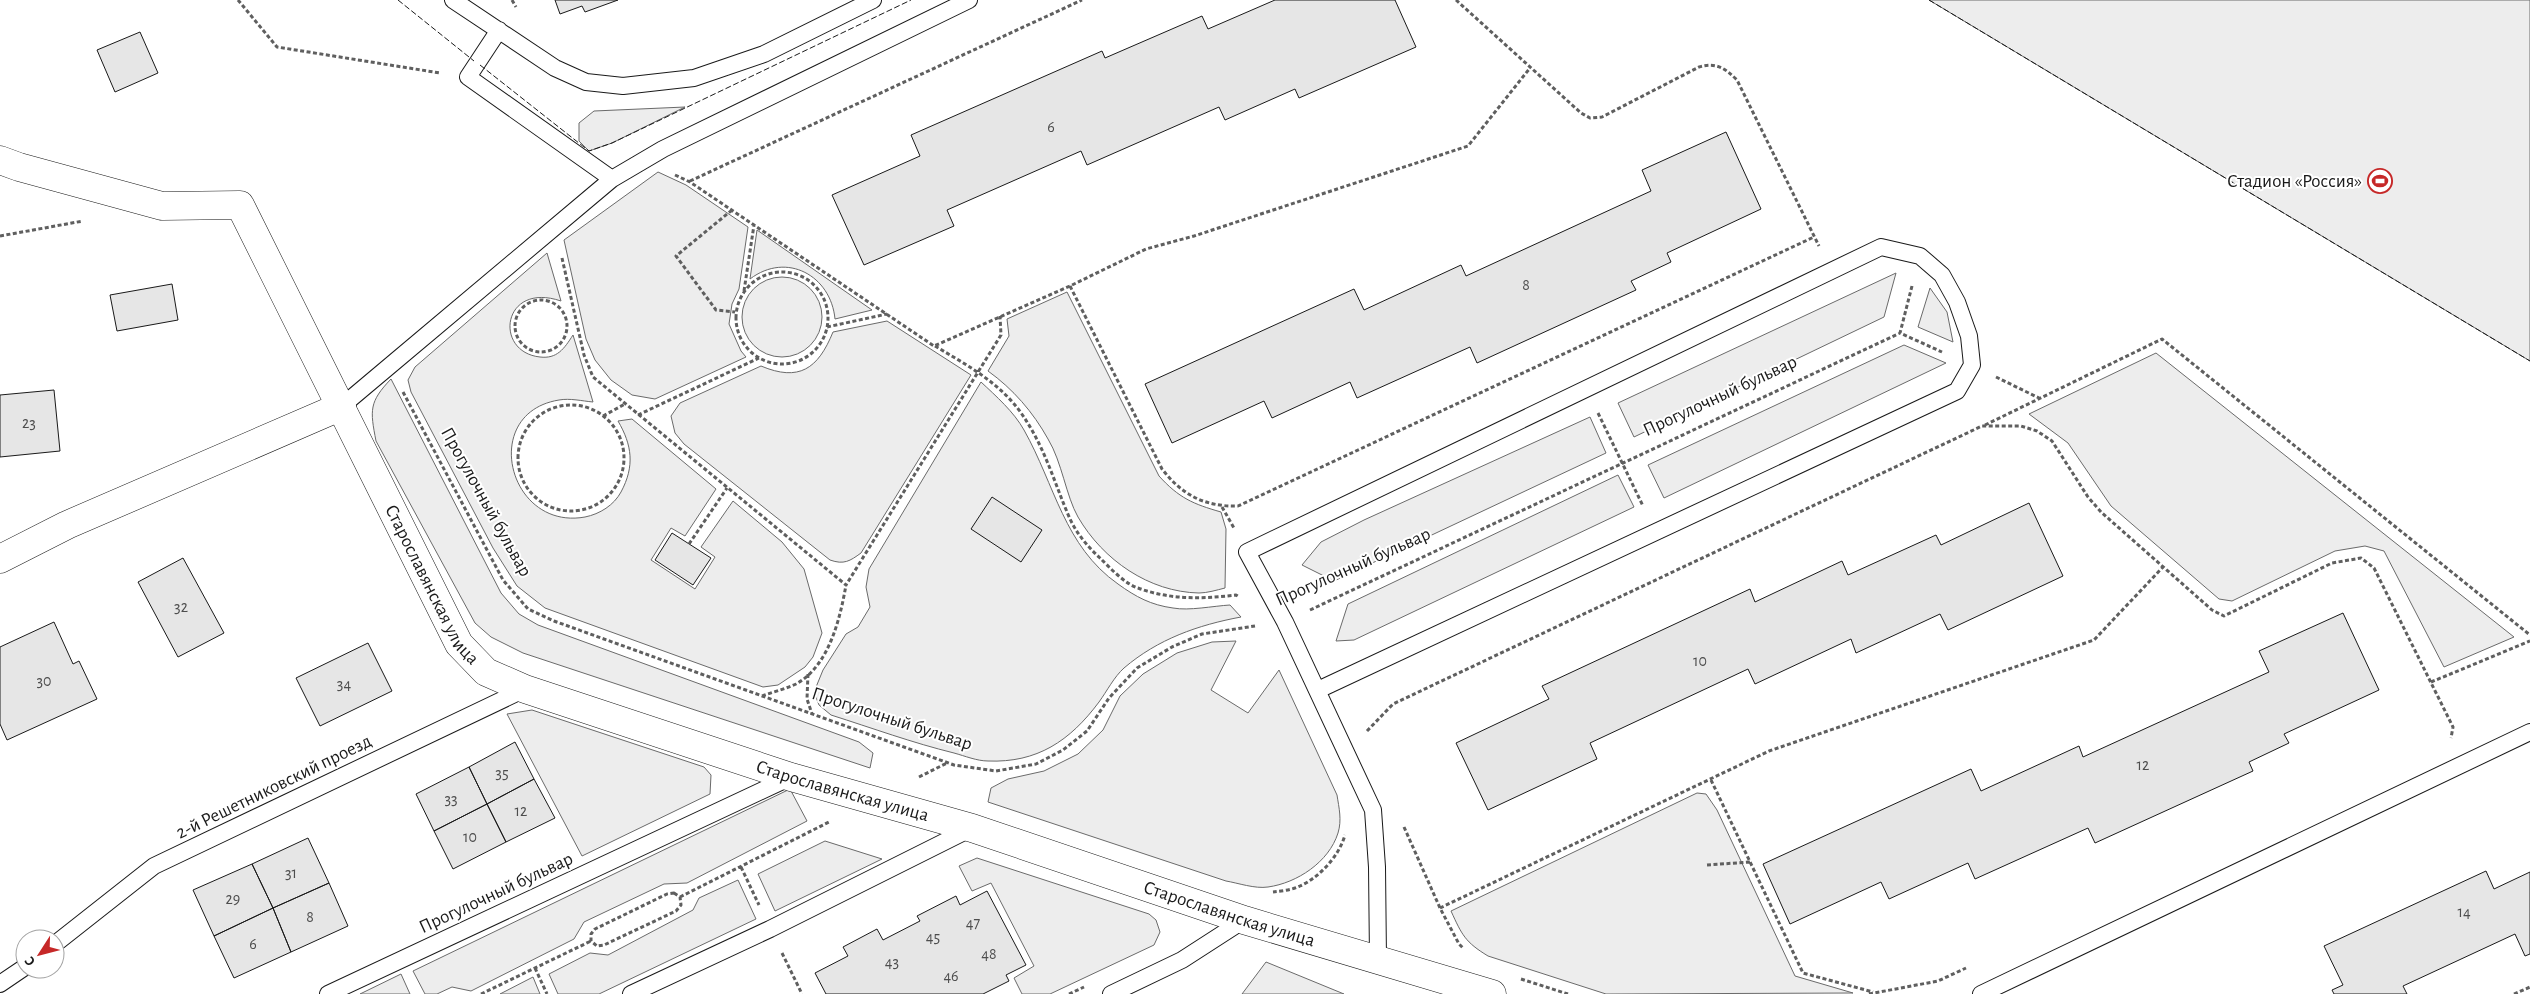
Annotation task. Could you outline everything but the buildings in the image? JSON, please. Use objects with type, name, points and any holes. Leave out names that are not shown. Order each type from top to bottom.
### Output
[{"type":"street","name":"Старославянская улица","points":[[0,160],[19,167],[162,206],[240,205],[342,406],[459,644],[486,672],[525,689],[791,777],[972,828],[1244,920],[1492,994]]},
{"type":"street","points":[[0,559],[67,525],[342,406]]},
{"type":"lane","points":[[452,0],[555,68],[586,82],[623,86],[694,78],[764,54],[873,0]]},
{"type":"lane","points":[[342,406],[554,226],[612,180],[663,149],[969,0]]},
{"type":"lane","points":[[499,30],[468,77],[612,180]]},
{"type":"lane","points":[[1318,690],[1957,391],[1972,365],[1970,336],[1957,302],[1942,275],[1920,256],[1881,247],[1247,552],[1285,622],[1373,810],[1377,867],[1378,959]]},
{"type":"lane","name":"2-й Решетниковский проезд","points":[[65,936],[154,866],[525,689]]},
{"type":"lane","points":[[1980,994],[2530,732]]},
{"type":"lane","name":"Прогулочный бульвар","points":[[328,994],[791,777]]},
{"type":"lane","points":[[631,994],[770,929],[972,828]]},
{"type":"lane","points":[[1111,994],[1182,960],[1244,920]]},
{"type":"lane","points":[[0,984],[15,974]]},
{"type":"path","points":[[238,0],[277,47],[468,77]]},
{"type":"path","points":[[512,0],[517,8]]},
{"type":"path","points":[[690,182],[1082,0]]},
{"type":"path","points":[[1456,0],[1580,113],[1590,118],[1602,117],[1699,67],[1711,64],[1725,68],[1737,80],[1832,271]]},
{"type":"path","points":[[934,346],[1070,286],[1146,248],[1194,236],[1468,146],[1530,68]]},
{"type":"path","points":[[673,174],[690,182],[934,346],[978,372],[998,388],[1018,409],[1051,466],[1071,521],[1088,547],[1108,566],[1137,588],[1168,596],[1204,599],[1236,595],[1285,622]]},
{"type":"path","points":[[732,210],[676,256],[716,310],[736,312]]},
{"type":"path","points":[[744,291],[749,284],[762,275],[778,271],[793,272],[808,279],[819,290],[826,303],[829,318],[820,346],[809,356],[796,363],[781,365],[752,355],[742,342],[736,328],[736,312],[744,291],[754,225]]},
{"type":"path","points":[[554,226],[584,355],[593,377],[846,585]]},
{"type":"path","points":[[1070,286],[1162,469],[1187,494],[1203,502],[1222,507],[1238,506],[1814,236]]},
{"type":"path","points":[[545,300],[554,304],[566,317],[566,334],[562,342],[548,352],[531,350],[524,346],[516,332],[518,316],[522,309],[536,301],[545,300]]},
{"type":"path","points":[[827,327],[887,314]]},
{"type":"path","points":[[566,317],[575,315]]},
{"type":"path","points":[[761,696],[797,683],[816,666],[830,641],[841,615],[846,585],[1001,335],[1000,316]]},
{"type":"path","name":"Прогулочный бульвар","points":[[401,389],[503,580],[528,609],[554,621],[948,763],[996,771],[1036,764],[1063,750],[1087,731],[1109,698],[1138,668],[1172,647],[1202,634],[1285,622],[1900,332]]},
{"type":"path","points":[[1362,736],[1393,704],[2162,340],[2530,635]]},
{"type":"path","points":[[638,415],[759,358]]},
{"type":"path","points":[[1586,389],[1656,532]]},
{"type":"path","points":[[603,416],[625,404]]},
{"type":"path","points":[[571,405],[588,408],[603,416],[615,428],[622,443],[624,460],[620,476],[612,491],[600,502],[585,509],[566,511],[548,506],[534,496],[523,481],[518,463],[519,445],[526,429],[539,415],[555,407],[571,405]]},
{"type":"path","points":[[1982,426],[2021,426],[2036,431],[2052,441],[2095,504],[2212,610],[2224,616],[2332,563],[2361,558],[2374,568],[2453,727],[2451,738],[2447,742]]},
{"type":"path","points":[[689,544],[727,488]]},
{"type":"path","points":[[1440,908],[1769,751],[2094,640],[2163,567]]},
{"type":"path","points":[[2431,682],[2530,641]]},
{"type":"path","points":[[808,674],[807,699],[812,714]]},
{"type":"path","points":[[680,898],[948,763]]},
{"type":"path","points":[[1711,780],[1803,973],[1871,993],[1938,981],[1974,964]]},
{"type":"path","points":[[1404,826],[1440,908],[1458,944],[1466,950]]},
{"type":"path","points":[[1266,894],[1299,887],[1322,870],[1341,848],[1346,833]]},
{"type":"path","points":[[1707,865],[1750,862]]},
{"type":"path","points":[[674,893],[680,898],[681,905],[676,911],[604,945],[597,946],[591,941],[590,934],[595,929],[667,894],[674,893]]},
{"type":"path","points":[[480,994],[591,941]]},
{"type":"path","points":[[535,968],[547,994]]},
{"type":"path","points":[[1514,976],[1568,994]]},
{"type":"path","points":[[1068,994],[1086,986]]},
{"type":"path","points":[[2514,994],[2530,986]]},
{"type":"shaded area","name":"Стадион «Россия»","points":[[1929,0],[2530,0],[2530,361]]},
{"type":"shaded area","points":[[685,107],[612,143],[589,151],[579,141],[579,123],[594,111]]},
{"type":"shaded area","points":[[658,172],[686,185],[748,227],[739,289],[732,304],[729,324],[741,351],[746,357],[655,399],[632,395],[611,380],[595,360],[586,339],[564,240]]},
{"type":"shaded area","points":[[757,230],[872,310],[835,319],[832,304],[816,280],[805,272],[792,268],[778,267],[764,271],[750,279]]},
{"type":"shaded area","points":[[547,253],[561,301],[541,297],[526,301],[516,309],[511,320],[510,332],[515,343],[525,352],[540,357],[556,355],[573,335],[593,402],[572,399],[559,400],[534,409],[518,426],[512,446],[513,469],[522,490],[537,506],[558,517],[585,517],[596,514],[606,508],[615,501],[621,492],[630,464],[629,447],[618,421],[632,419],[716,489],[685,536],[671,528],[651,560],[695,589],[715,557],[701,547],[733,501],[782,542],[804,569],[822,633],[813,657],[805,667],[778,685],[763,687],[545,608],[517,586],[493,548],[411,392],[408,380],[415,367]]},
{"type":"shaded area","points":[[1896,273],[1884,317],[1634,437],[1618,403]]},
{"type":"shaded area","points":[[782,277],[797,280],[810,289],[819,302],[822,317],[819,332],[810,345],[797,354],[782,357],[767,354],[754,345],[745,332],[742,317],[745,302],[754,289],[767,280]]},
{"type":"shaded area","points":[[1930,288],[1947,312],[1953,342],[1918,327]]},
{"type":"shaded area","points":[[1067,292],[1159,476],[1180,495],[1202,506],[1221,512],[1226,529],[1225,588],[1199,593],[1163,587],[1145,580],[1114,560],[1088,533],[1078,517],[1053,448],[1036,420],[1014,393],[988,371],[1009,336],[1007,319]]},
{"type":"shaded area","points":[[887,321],[971,375],[861,553],[847,561],[839,562],[830,560],[684,444],[675,433],[671,416],[680,403],[761,366],[786,373],[806,369],[821,355],[833,332]]},
{"type":"shaded area","points":[[1904,345],[1946,363],[1664,498],[1648,465]]},
{"type":"shaded area","points":[[2156,353],[2514,637],[2444,667],[2384,551],[2365,546],[2335,551],[2232,601],[2219,599],[2111,506],[2068,443],[2029,414]]},
{"type":"shaded area","points":[[391,379],[501,593],[519,614],[538,625],[859,742],[873,753],[870,768],[523,653],[491,637],[475,623],[376,441],[372,414],[373,407],[379,394]]},
{"type":"shaded area","points":[[981,382],[1004,404],[1020,423],[1035,451],[1062,513],[1085,552],[1100,569],[1125,589],[1151,603],[1179,609],[1230,605],[1241,617],[1194,629],[1151,649],[1120,672],[1088,716],[1064,738],[1051,747],[1037,753],[1006,761],[975,759],[831,715],[819,705],[814,692],[823,670],[846,634],[858,627],[870,607],[866,587],[869,569]]},
{"type":"shaded area","points":[[1590,417],[1606,453],[1334,581],[1302,565],[1321,542],[1364,520]]},
{"type":"shaded area","points":[[1618,475],[1634,507],[1354,640],[1336,641],[1348,604]]},
{"type":"shaded area","points":[[1236,641],[1211,690],[1248,713],[1279,670],[1337,795],[1340,819],[1334,843],[1320,862],[1301,876],[1279,885],[1268,887],[1247,886],[1226,881],[988,802],[991,788],[1008,779],[1044,771],[1078,754],[1103,730],[1120,696],[1143,674],[1177,653],[1212,642]]},
{"type":"shaded area","points":[[532,710],[704,767],[711,775],[710,794],[582,856],[507,714]]},
{"type":"shaded area","points":[[790,789],[807,821],[687,883],[664,884],[584,922],[574,939],[471,991],[452,987],[437,994],[425,994],[413,971]]},
{"type":"shaded area","points":[[1697,793],[1706,794],[1717,810],[1795,976],[1853,993],[1606,994],[1488,956],[1469,942],[1461,932],[1451,911]]},
{"type":"shaded area","points":[[825,841],[882,859],[775,911],[758,874]]},
{"type":"shaded area","points":[[977,858],[1149,914],[1156,920],[1160,932],[1154,945],[1050,994],[1022,994],[1014,978],[1034,966],[991,883],[972,891],[959,866]]},
{"type":"shaded area","points":[[738,880],[756,919],[599,994],[558,994],[549,974],[590,953],[608,955],[693,910],[699,898]]},
{"type":"shaded area","points":[[1266,962],[1344,994],[1242,994]]},
{"type":"shaded area","points":[[401,974],[410,994],[360,994]]},
{"type":"shaded area","points":[[533,977],[540,994],[500,994]]},
{"type":"fence","points":[[398,0],[474,61]]},
{"type":"fence","points":[[480,65],[589,151],[612,143],[911,0]]},
{"type":"fence","points":[[1929,0],[2530,361]]},
{"type":"place","name":"Стадион «Россия»","points":[[2380,181]]}]
